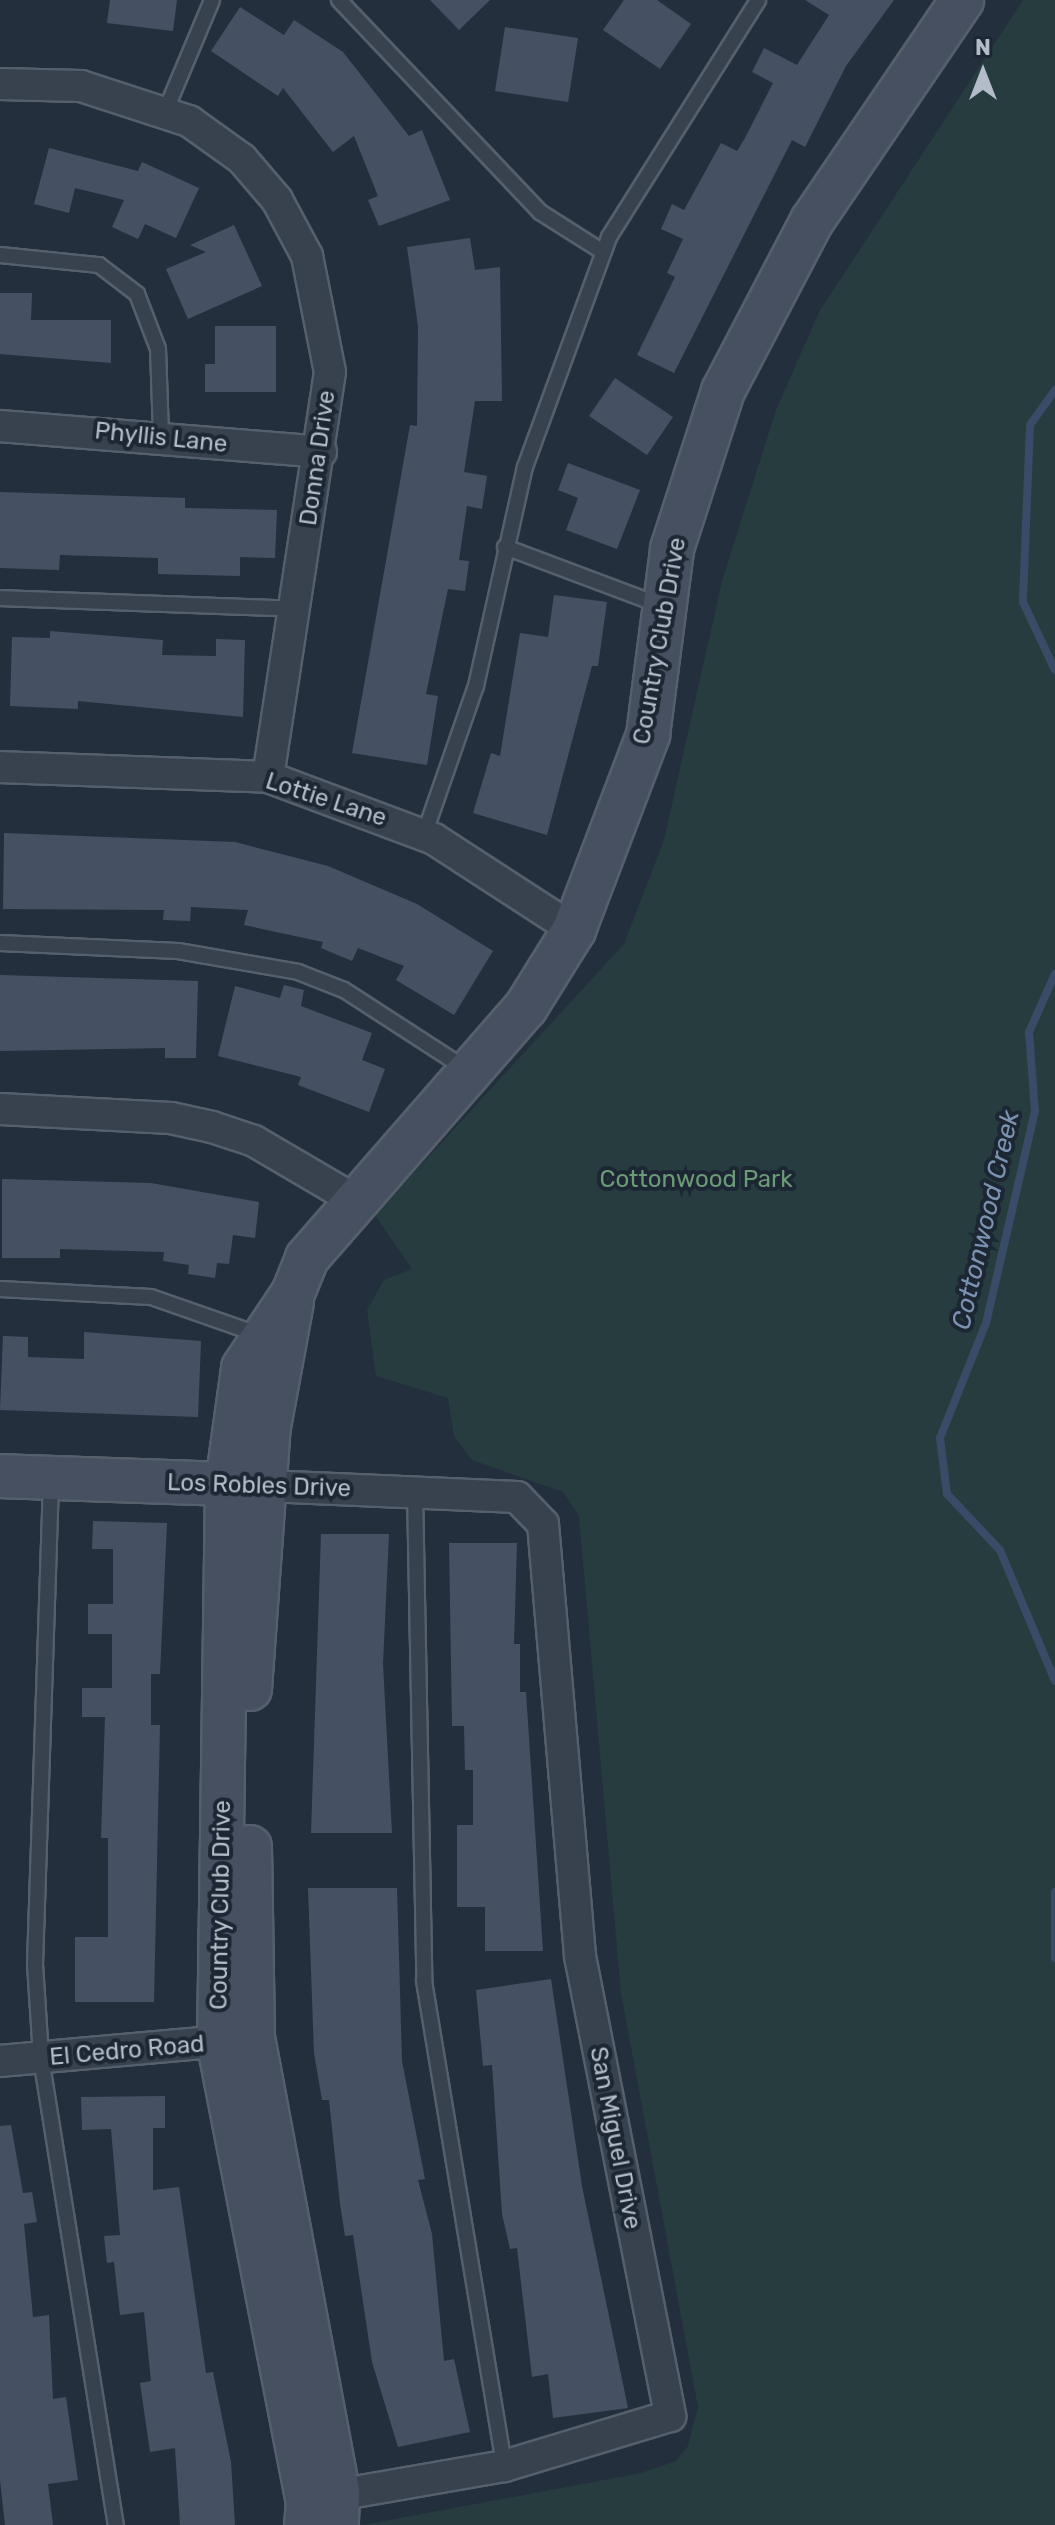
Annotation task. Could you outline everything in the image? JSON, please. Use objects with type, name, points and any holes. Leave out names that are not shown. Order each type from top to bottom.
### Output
[{"type":"street","name":"Country Club Drive","points":[[246,1485],[293,1293],[307,1258],[353,1199],[466,1069],[526,1007],[574,930],[648,735],[672,549],[723,391],[764,303],[962,0]]},
{"type":"street","name":"Donna Drive","points":[[0,84],[81,86],[165,112],[242,159],[277,200],[307,256],[323,313],[330,372],[321,452],[268,777]]},
{"type":"street","name":"Phyllis Lane","points":[[0,426],[161,434],[321,452]]},
{"type":"street","name":"Lottie Lane","points":[[0,767],[268,777],[424,835],[574,930]]},
{"type":"street","points":[[0,1109],[171,1118],[212,1127],[254,1141],[353,1199]]},
{"type":"street","name":"Country Club Drive","points":[[293,1293],[243,1368],[246,1485],[236,2040],[322,2511]]},
{"type":"street","name":"Los Robles Drive","points":[[0,1476],[517,1497]]},
{"type":"street","name":"San Miguel Drive","points":[[322,2511],[504,2466],[670,2416],[580,1956],[543,1524],[517,1497]]},
{"type":"street","name":"El Cedro Road","points":[[0,2061],[236,2040]]},
{"type":"lane","points":[[165,112],[212,0]]},
{"type":"lane","points":[[339,0],[540,212],[603,252]]},
{"type":"lane","points":[[424,835],[476,686],[525,467],[603,252],[758,0]]},
{"type":"lane","points":[[0,255],[99,265],[137,294],[158,349],[161,434]]},
{"type":"lane","points":[[505,547],[664,607]]},
{"type":"lane","points":[[0,598],[295,609]]},
{"type":"lane","points":[[0,943],[178,951],[298,972],[344,990],[466,1069]]},
{"type":"lane","points":[[0,1289],[151,1297],[264,1337]]},
{"type":"lane","points":[[51,1478],[35,1964],[41,2058],[116,2525]]},
{"type":"lane","points":[[415,1491],[423,1969],[504,2466]]},
{"type":"green space","name":"Cottonwood Park","points":[[1023,0],[1055,0],[1055,2525],[363,2525],[641,2473],[676,2461],[688,2446],[698,2407],[621,1993],[579,1516],[563,1492],[472,1460],[454,1436],[448,1398],[376,1376],[367,1310],[384,1280],[412,1269],[375,1215],[624,944],[664,840],[722,581],[776,410],[819,312]]},
{"type":"building","points":[[110,0],[177,0],[173,31],[107,23]]},
{"type":"building","points":[[430,0],[490,0],[459,30]]},
{"type":"building","points":[[624,0],[657,0],[691,24],[660,69],[603,30]]},
{"type":"building","points":[[805,0],[894,0],[846,66],[805,147],[792,140],[674,373],[637,355],[675,277],[667,273],[683,239],[661,229],[672,204],[684,210],[721,143],[737,151],[745,138],[773,83],[752,72],[764,48],[797,65],[829,15]]},
{"type":"building","points":[[240,7],[284,35],[294,20],[343,52],[409,136],[422,130],[450,200],[379,226],[368,200],[378,196],[354,136],[333,152],[283,88],[278,96],[211,51]]},
{"type":"building","points":[[505,27],[578,38],[568,102],[495,91]]},
{"type":"building","points":[[49,148],[138,171],[142,162],[199,188],[176,238],[145,224],[138,239],[112,227],[124,200],[75,188],[69,213],[34,204]]},
{"type":"building","points":[[234,225],[262,286],[188,319],[166,269],[206,252],[190,245]]},
{"type":"building","points":[[470,238],[475,270],[500,267],[502,401],[475,401],[464,472],[487,476],[482,509],[467,506],[459,560],[469,561],[465,591],[448,589],[426,694],[438,696],[427,765],[352,753],[410,425],[417,426],[418,326],[407,247]]},
{"type":"building","points":[[0,293],[32,293],[31,320],[111,320],[111,363],[0,354]]},
{"type":"building","points":[[215,326],[276,326],[276,392],[205,392],[205,364],[215,364]]},
{"type":"building","points":[[615,378],[673,417],[647,455],[589,416]]},
{"type":"building","points":[[568,463],[640,490],[617,549],[566,530],[578,498],[558,490]]},
{"type":"building","points":[[0,492],[185,498],[185,508],[277,510],[275,558],[240,557],[240,576],[158,574],[158,558],[60,555],[59,570],[0,568]]},
{"type":"building","points":[[554,595],[607,602],[598,666],[592,666],[547,835],[473,813],[491,753],[500,756],[520,633],[548,637]]},
{"type":"building","points":[[50,631],[163,640],[162,655],[216,656],[216,639],[245,640],[243,717],[78,701],[78,709],[10,706],[12,637],[50,638]]},
{"type":"building","points":[[4,833],[235,842],[328,866],[417,904],[493,951],[454,1015],[396,980],[404,966],[358,948],[352,961],[321,948],[323,942],[244,925],[248,910],[191,907],[190,921],[163,920],[164,910],[3,909]]},
{"type":"building","points":[[0,975],[198,981],[196,1058],[165,1058],[165,1048],[0,1051]]},
{"type":"building","points":[[284,985],[304,990],[301,1006],[372,1033],[362,1060],[385,1069],[369,1112],[298,1085],[301,1077],[218,1056],[235,986],[280,998]]},
{"type":"building","points":[[2,1179],[151,1183],[259,1202],[255,1238],[233,1235],[229,1264],[217,1263],[215,1278],[188,1274],[189,1265],[163,1261],[164,1252],[60,1249],[60,1258],[2,1258]]},
{"type":"building","points":[[84,1332],[201,1341],[198,1417],[0,1410],[3,1336],[28,1337],[28,1357],[84,1359]]},
{"type":"building","points":[[93,1521],[167,1523],[160,1674],[151,1674],[151,1725],[160,1725],[154,2002],[75,2002],[75,1937],[108,1937],[108,1838],[101,1838],[105,1717],[82,1717],[82,1688],[112,1688],[112,1634],[88,1634],[88,1604],[113,1604],[113,1549],[92,1549]]},
{"type":"building","points":[[321,1534],[389,1534],[383,1664],[392,1833],[311,1833]]},
{"type":"building","points":[[449,1543],[517,1543],[514,1644],[520,1644],[520,1692],[526,1692],[543,1951],[485,1951],[485,1907],[457,1907],[457,1825],[473,1825],[473,1770],[465,1770],[464,1726],[452,1726]]},
{"type":"building","points":[[308,1888],[397,1888],[402,2061],[425,2179],[418,2180],[432,2234],[444,2361],[454,2359],[470,2432],[398,2447],[372,2362],[353,2235],[345,2236],[329,2100],[322,2100],[314,2053]]},
{"type":"building","points":[[551,1979],[582,2186],[628,2408],[553,2418],[548,2374],[532,2377],[517,2248],[510,2249],[502,2214],[492,2065],[483,2066],[476,1990]]},
{"type":"building","points":[[165,2096],[165,2128],[153,2128],[153,2190],[179,2187],[206,2373],[213,2372],[231,2462],[235,2525],[180,2525],[175,2448],[150,2452],[140,2383],[151,2381],[144,2312],[120,2315],[114,2262],[107,2263],[104,2236],[120,2235],[111,2129],[82,2130],[81,2097]]},
{"type":"building","points":[[11,2125],[23,2193],[32,2192],[37,2222],[24,2224],[33,2317],[49,2315],[53,2399],[66,2397],[78,2480],[48,2484],[53,2525],[5,2525],[0,2480],[0,2126]]},
{"type":"waterway","name":"Cottonwood Creek","points":[[1055,390],[1030,425],[1023,602],[1055,670]]},
{"type":"waterway","name":"Cottonwood Creek","points":[[1055,974],[1029,1032],[1035,1111],[986,1323],[940,1438],[947,1494],[1000,1550],[1055,1681]]},
{"type":"waterway","name":"Cottonwood Creek","points":[[1055,1892],[1055,1958]]}]
